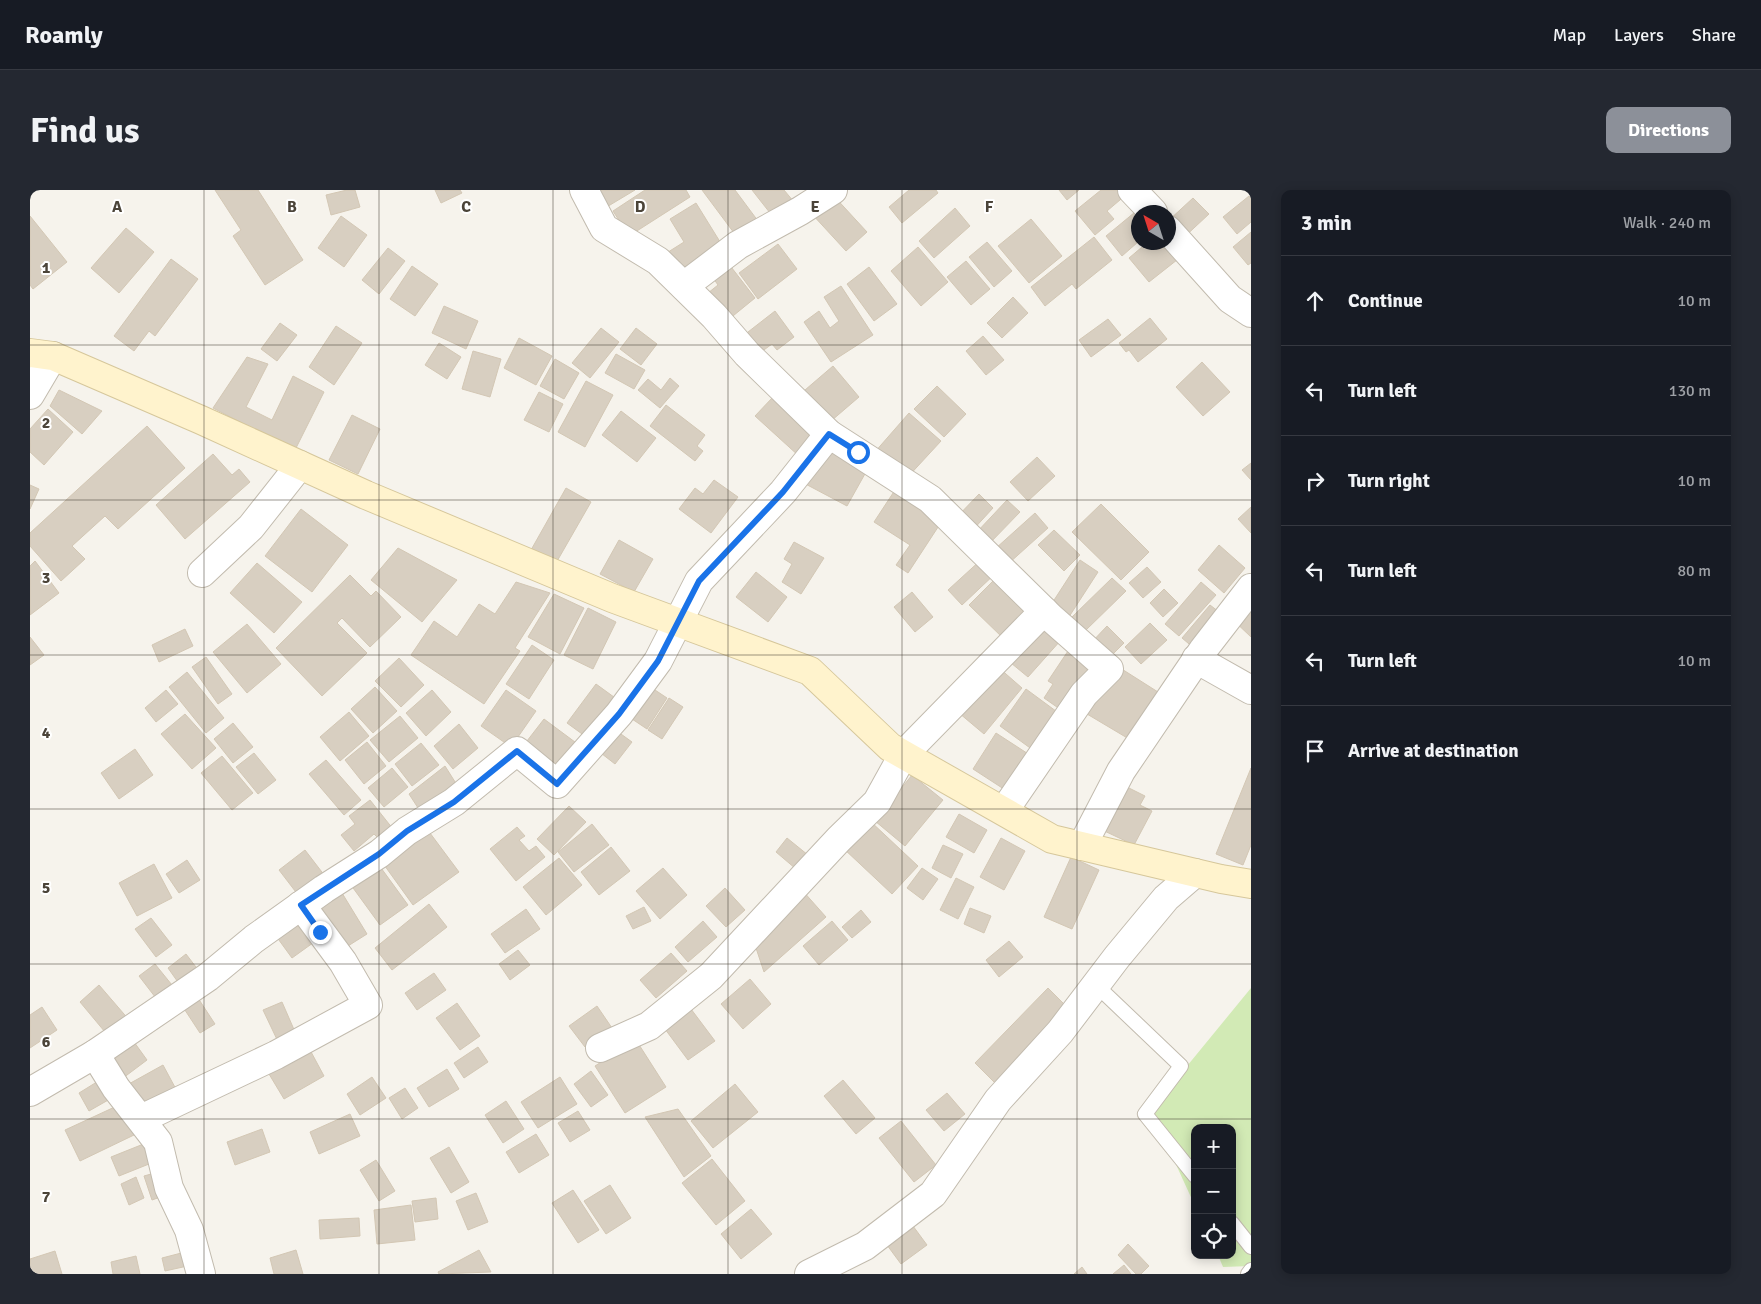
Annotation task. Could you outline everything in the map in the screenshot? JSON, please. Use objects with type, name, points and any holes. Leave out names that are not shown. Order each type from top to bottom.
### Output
[{"type":"main road","points":[[41,355],[603,594],[810,671],[890,747],[1052,839],[1195,873],[1251,884]]},
{"type":"street","points":[[584,190],[604,228],[658,261],[747,354],[829,434],[930,499],[1044,610],[1109,669],[1084,694],[1004,811]]},
{"type":"street","points":[[684,286],[738,245],[800,211],[833,190]]},
{"type":"street","points":[[1132,190],[1146,205]]},
{"type":"street","points":[[1176,239],[1230,299],[1251,313]]},
{"type":"street","points":[[30,395],[41,355]]},
{"type":"street","points":[[30,1092],[95,1054],[208,978],[254,939],[301,905],[379,854],[407,831],[454,802],[517,751],[557,784],[619,714],[658,661],[699,581],[783,492],[829,434]]},
{"type":"street","points":[[202,573],[251,527],[300,465]]},
{"type":"street","points":[[1082,846],[1121,771],[1196,659],[1251,588]]},
{"type":"street","points":[[600,1048],[649,1026],[711,976],[839,839],[877,802],[904,754],[1044,610]]},
{"type":"street","points":[[1196,659],[1251,690]]},
{"type":"street","points":[[809,1274],[865,1246],[933,1194],[998,1100],[1060,1032],[1166,898],[1195,873]]},
{"type":"street","points":[[141,1119],[276,1056],[368,1005],[343,962],[301,905]]},
{"type":"street","points":[[95,1054],[116,1088],[158,1142],[169,1188],[189,1230],[201,1274]]},
{"type":"lane","points":[[1096,985],[1181,1066],[1145,1114],[1191,1171]]},
{"type":"lane","points":[[1236,1228],[1251,1247]]},
{"type":"lane","points":[[1248,1274],[1251,1270]]},
{"type":"green space","points":[[1251,988],[1251,1266],[1223,1267],[1220,1259],[1236,1259],[1236,1124],[1191,1124],[1191,1197],[1151,1110]]},
{"type":"building","points":[[215,190],[258,190],[303,260],[265,285],[233,236],[241,230]]},
{"type":"building","points":[[355,190],[360,207],[331,215],[326,195]]},
{"type":"building","points":[[435,190],[460,190],[462,193],[441,203]]},
{"type":"building","points":[[587,190],[635,190],[600,211]]},
{"type":"building","points":[[645,190],[686,190],[690,197],[629,236],[613,211]]},
{"type":"building","points":[[702,190],[735,190],[761,225],[740,241]]},
{"type":"building","points":[[752,190],[784,190],[794,202],[774,218]]},
{"type":"building","points":[[909,190],[936,190],[938,193],[902,223],[889,207]]},
{"type":"building","points":[[1059,190],[1079,190],[1067,200]]},
{"type":"building","points":[[1101,190],[1125,190],[1127,194],[1107,211],[1114,219],[1095,235],[1075,211]]},
{"type":"building","points":[[832,194],[867,232],[846,251],[811,213]]},
{"type":"building","points":[[1249,196],[1251,199],[1251,222],[1237,234],[1223,217]]},
{"type":"building","points":[[1193,198],[1209,214],[1180,241],[1176,234],[1176,214]]},
{"type":"building","points":[[696,203],[722,245],[677,272],[665,254],[684,242],[670,219]]},
{"type":"building","points":[[955,208],[970,226],[934,258],[919,241]]},
{"type":"building","points":[[1131,215],[1131,248],[1122,256],[1106,236]]},
{"type":"building","points":[[30,216],[67,262],[33,289],[30,285]]},
{"type":"building","points":[[341,216],[367,235],[344,267],[318,248]]},
{"type":"building","points":[[1031,219],[1062,256],[1029,283],[998,246]]},
{"type":"building","points":[[126,228],[154,252],[119,293],[91,268]]},
{"type":"building","points":[[1251,232],[1251,263],[1248,265],[1233,247]]},
{"type":"building","points":[[1094,237],[1112,260],[1076,289],[1072,284],[1045,306],[1031,287]]},
{"type":"building","points":[[987,242],[1012,271],[994,287],[969,257]]},
{"type":"building","points":[[778,244],[797,269],[758,299],[739,273]]},
{"type":"building","points":[[918,247],[948,282],[921,306],[891,271]]},
{"type":"building","points":[[388,248],[405,261],[379,294],[362,280]]},
{"type":"building","points":[[1138,250],[1176,250],[1182,256],[1149,282],[1129,258]]},
{"type":"building","points":[[171,259],[198,279],[155,336],[149,331],[134,351],[114,336]]},
{"type":"building","points":[[725,259],[755,298],[728,320],[708,293],[718,285],[709,272]]},
{"type":"building","points":[[966,261],[990,289],[971,305],[947,277]]},
{"type":"building","points":[[412,266],[438,284],[415,316],[390,299]]},
{"type":"building","points":[[869,267],[897,304],[874,321],[847,284]]},
{"type":"building","points":[[841,286],[873,335],[831,362],[804,322],[819,311],[830,328],[839,321],[824,297]]},
{"type":"building","points":[[1013,297],[1028,313],[1002,338],[987,323]]},
{"type":"building","points":[[444,306],[478,321],[466,349],[432,333]]},
{"type":"building","points":[[775,311],[794,337],[777,350],[772,344],[753,358],[739,339]]},
{"type":"building","points":[[1150,318],[1167,339],[1138,362],[1129,350],[1126,352],[1119,343]]},
{"type":"building","points":[[1108,319],[1121,335],[1091,357],[1079,340]]},
{"type":"building","points":[[280,323],[297,335],[277,361],[261,349]]},
{"type":"building","points":[[336,326],[362,343],[334,385],[309,367]]},
{"type":"building","points":[[601,328],[619,342],[590,378],[572,363]]},
{"type":"building","points":[[636,328],[657,344],[641,365],[620,349]]},
{"type":"building","points":[[983,336],[1004,360],[986,375],[966,351]]},
{"type":"building","points":[[519,338],[552,356],[536,385],[504,368]]},
{"type":"building","points":[[439,343],[461,357],[447,379],[425,365]]},
{"type":"building","points":[[473,351],[501,359],[490,397],[462,389]]},
{"type":"building","points":[[616,354],[645,370],[634,389],[605,373]]},
{"type":"building","points":[[247,357],[268,364],[246,407],[272,420],[293,376],[324,392],[295,450],[213,408]]},
{"type":"building","points":[[555,359],[579,373],[564,399],[540,386]]},
{"type":"building","points":[[1202,362],[1230,392],[1203,416],[1176,387]]},
{"type":"building","points":[[833,366],[859,397],[824,427],[798,396]]},
{"type":"building","points":[[670,378],[679,386],[660,408],[638,390],[648,379],[661,390]]},
{"type":"building","points":[[586,381],[613,395],[585,447],[558,432]]},
{"type":"building","points":[[937,386],[966,414],[944,437],[914,409]]},
{"type":"building","points":[[59,390],[102,411],[82,434],[50,406]]},
{"type":"building","points":[[539,392],[563,404],[549,432],[524,420]]},
{"type":"building","points":[[773,397],[818,437],[800,457],[755,416]]},
{"type":"building","points":[[666,405],[705,435],[697,446],[703,451],[695,461],[650,426]]},
{"type":"building","points":[[48,409],[73,432],[44,465],[30,452],[30,429]]},
{"type":"building","points":[[621,411],[656,438],[637,462],[602,435]]},
{"type":"building","points":[[909,413],[941,441],[905,480],[874,453]]},
{"type":"building","points":[[352,415],[380,429],[358,474],[329,460]]},
{"type":"building","points":[[147,426],[185,468],[118,529],[105,516],[72,546],[85,559],[61,581],[30,546],[30,533]]},
{"type":"building","points":[[831,450],[866,472],[847,506],[798,480]]},
{"type":"building","points":[[213,454],[232,475],[239,469],[250,482],[185,539],[156,505]]},
{"type":"building","points":[[1037,457],[1055,476],[1028,501],[1010,482]]},
{"type":"building","points":[[1251,463],[1251,480],[1242,470]]},
{"type":"building","points":[[714,480],[738,497],[711,533],[679,509],[695,488],[703,494]]},
{"type":"building","points":[[30,485],[39,489],[30,509]]},
{"type":"building","points":[[566,488],[591,502],[556,563],[531,550]]},
{"type":"building","points":[[895,490],[942,521],[908,573],[896,565],[910,545],[874,522]]},
{"type":"building","points":[[979,494],[993,508],[970,533],[955,519]]},
{"type":"building","points":[[1007,500],[1020,512],[988,545],[976,533]]},
{"type":"building","points":[[1101,504],[1149,552],[1121,580],[1072,532]]},
{"type":"building","points":[[1251,507],[1251,533],[1238,519]]},
{"type":"building","points":[[301,509],[348,545],[312,592],[265,556]]},
{"type":"building","points":[[1035,513],[1048,528],[1008,564],[995,549]]},
{"type":"building","points":[[1054,530],[1080,555],[1064,571],[1038,545]]},
{"type":"building","points":[[619,540],[653,559],[634,592],[600,574]]},
{"type":"building","points":[[794,542],[824,558],[801,594],[782,582],[792,564],[784,559]]},
{"type":"building","points":[[1219,545],[1245,568],[1224,593],[1198,570]]},
{"type":"building","points":[[398,548],[457,580],[422,622],[371,580]]},
{"type":"building","points":[[983,558],[997,572],[962,605],[948,590]]},
{"type":"building","points":[[1080,560],[1098,572],[1065,623],[1047,611]]},
{"type":"building","points":[[35,561],[59,593],[30,615],[30,566]]},
{"type":"building","points":[[257,563],[302,602],[274,633],[230,593]]},
{"type":"building","points":[[1147,567],[1161,582],[1143,598],[1129,583]]},
{"type":"building","points":[[756,572],[787,597],[768,622],[736,597]]},
{"type":"building","points":[[350,575],[371,596],[376,591],[401,617],[370,647],[342,618],[337,623],[367,653],[322,696],[276,648]]},
{"type":"building","points":[[998,576],[1032,610],[1004,639],[969,605]]},
{"type":"building","points":[[1112,578],[1126,591],[1086,630],[1072,617]]},
{"type":"building","points":[[516,582],[550,593],[515,648],[520,651],[484,704],[411,655],[434,621],[457,637],[479,604],[495,614]]},
{"type":"building","points":[[1201,582],[1216,595],[1179,636],[1165,624]]},
{"type":"building","points":[[1164,589],[1178,603],[1163,617],[1150,603]]},
{"type":"building","points":[[912,592],[933,617],[915,632],[894,607]]},
{"type":"building","points":[[554,594],[584,608],[560,654],[528,637]]},
{"type":"building","points":[[1251,597],[1251,637],[1230,617]]},
{"type":"building","points":[[1210,605],[1223,615],[1195,649],[1182,638]]},
{"type":"building","points":[[588,608],[616,622],[593,669],[564,655]]},
{"type":"building","points":[[1150,623],[1167,640],[1141,664],[1125,647]]},
{"type":"building","points":[[247,624],[281,664],[247,693],[213,652]]},
{"type":"building","points":[[1045,626],[1061,640],[1028,677],[1011,663]]},
{"type":"building","points":[[1107,626],[1124,643],[1107,660],[1090,644]]},
{"type":"building","points":[[185,629],[193,646],[159,662],[152,645]]},
{"type":"building","points":[[30,637],[44,655],[30,665]]},
{"type":"building","points":[[532,645],[554,660],[529,699],[506,684]]},
{"type":"building","points":[[1072,645],[1099,665],[1064,712],[1044,698],[1053,684],[1048,681]]},
{"type":"building","points":[[206,657],[232,694],[218,704],[192,667]]},
{"type":"building","points":[[399,658],[424,685],[401,707],[375,681]]},
{"type":"building","points":[[1117,666],[1158,692],[1129,739],[1087,714]]},
{"type":"building","points":[[998,667],[1022,688],[984,734],[959,713]]},
{"type":"building","points":[[187,672],[224,718],[206,733],[169,687]]},
{"type":"building","points":[[596,684],[618,700],[589,739],[567,723]]},
{"type":"building","points":[[649,686],[667,698],[647,729],[629,717]]},
{"type":"building","points":[[375,687],[397,711],[373,733],[351,709]]},
{"type":"building","points":[[1026,689],[1064,717],[1037,753],[1000,726]]},
{"type":"building","points":[[166,690],[178,704],[156,722],[145,708]]},
{"type":"building","points":[[432,690],[451,712],[426,736],[406,713]]},
{"type":"building","points":[[506,690],[536,711],[511,747],[481,726]]},
{"type":"building","points":[[669,698],[683,707],[662,739],[648,730]]},
{"type":"building","points":[[349,712],[369,736],[340,761],[320,737]]},
{"type":"building","points":[[185,714],[216,748],[192,769],[161,734]]},
{"type":"building","points":[[400,716],[418,738],[389,762],[370,740]]},
{"type":"building","points":[[544,719],[583,748],[560,779],[520,750]]},
{"type":"building","points":[[233,723],[253,747],[233,763],[214,739]]},
{"type":"building","points":[[459,724],[478,748],[453,769],[434,746]]},
{"type":"building","points":[[614,729],[632,742],[615,764],[597,750]]},
{"type":"building","points":[[996,733],[1036,759],[1013,795],[973,769]]},
{"type":"building","points":[[367,742],[386,766],[364,784],[345,760]]},
{"type":"building","points":[[421,743],[439,765],[412,786],[395,764]]},
{"type":"building","points":[[135,749],[153,775],[119,799],[101,773]]},
{"type":"building","points":[[254,753],[276,780],[258,794],[236,767]]},
{"type":"building","points":[[222,756],[253,793],[232,810],[201,773]]},
{"type":"building","points":[[326,760],[361,800],[344,815],[309,774]]},
{"type":"building","points":[[445,766],[457,785],[420,811],[409,794]]},
{"type":"building","points":[[392,768],[408,787],[384,807],[368,788]]},
{"type":"building","points":[[1251,768],[1251,845],[1243,865],[1216,854]]},
{"type":"building","points":[[912,775],[943,800],[905,846],[875,821]]},
{"type":"building","points":[[1119,783],[1145,796],[1140,805],[1152,811],[1134,845],[1096,827]]},
{"type":"building","points":[[370,800],[393,829],[380,840],[374,834],[354,851],[341,835],[355,824],[349,816]]},
{"type":"building","points":[[569,806],[586,822],[554,855],[537,839]]},
{"type":"building","points":[[959,814],[987,830],[974,853],[946,837]]},
{"type":"building","points":[[869,820],[918,866],[892,894],[843,848]]},
{"type":"building","points":[[592,824],[609,845],[574,872],[558,852]]},
{"type":"building","points":[[517,827],[525,836],[519,840],[529,851],[536,846],[545,857],[516,881],[490,849]]},
{"type":"building","points":[[427,829],[459,872],[413,905],[382,862]]},
{"type":"building","points":[[787,838],[808,855],[796,869],[776,852]]},
{"type":"building","points":[[1001,838],[1025,851],[1004,890],[980,877]]},
{"type":"building","points":[[943,845],[963,854],[951,878],[932,868]]},
{"type":"building","points":[[611,847],[630,871],[599,895],[581,872]]},
{"type":"building","points":[[305,850],[328,880],[302,900],[279,870]]},
{"type":"building","points":[[1071,857],[1099,870],[1072,929],[1044,917]]},
{"type":"building","points":[[559,858],[582,885],[546,915],[523,887]]},
{"type":"building","points":[[187,860],[200,880],[179,893],[166,874]]},
{"type":"building","points":[[376,861],[408,905],[380,925],[348,881]]},
{"type":"building","points":[[154,864],[172,898],[137,916],[119,883]]},
{"type":"building","points":[[663,868],[687,895],[660,919],[636,891]]},
{"type":"building","points":[[922,868],[938,879],[923,900],[907,888]]},
{"type":"building","points":[[956,878],[974,887],[958,919],[940,910]]},
{"type":"building","points":[[725,888],[745,910],[726,927],[706,906]]},
{"type":"building","points":[[802,890],[826,917],[764,972],[755,945]]},
{"type":"building","points":[[342,893],[367,934],[340,951],[315,910]]},
{"type":"building","points":[[429,904],[447,927],[392,970],[375,948]]},
{"type":"building","points":[[644,907],[651,921],[633,929],[626,916]]},
{"type":"building","points":[[970,908],[991,916],[984,933],[964,924]]},
{"type":"building","points":[[526,909],[540,929],[505,953],[491,934]]},
{"type":"building","points":[[861,910],[871,922],[852,938],[842,927]]},
{"type":"building","points":[[151,918],[172,945],[156,957],[135,929]]},
{"type":"building","points":[[301,918],[317,940],[292,958],[276,936]]},
{"type":"building","points":[[703,921],[717,937],[688,962],[675,947]]},
{"type":"building","points":[[832,921],[848,940],[819,965],[803,946]]},
{"type":"building","points":[[1009,941],[1023,957],[999,977],[986,960]]},
{"type":"building","points":[[518,950],[530,965],[510,980],[499,964]]},
{"type":"building","points":[[671,953],[687,971],[656,998],[640,980]]},
{"type":"building","points":[[186,954],[199,971],[180,985],[168,968]]},
{"type":"building","points":[[155,964],[176,990],[159,1002],[139,976]]},
{"type":"building","points":[[434,973],[446,990],[417,1010],[405,993]]},
{"type":"building","points":[[750,979],[771,1004],[743,1029],[721,1004]]},
{"type":"building","points":[[99,985],[130,1021],[110,1038],[80,1002]]},
{"type":"building","points":[[1048,988],[1069,1009],[995,1083],[975,1063]]},
{"type":"building","points":[[196,995],[215,1024],[200,1033],[181,1004]]},
{"type":"building","points":[[282,1002],[299,1041],[282,1050],[263,1010]]},
{"type":"building","points":[[457,1003],[480,1036],[460,1050],[436,1018]]},
{"type":"building","points":[[597,1006],[612,1028],[585,1047],[569,1026]]},
{"type":"building","points":[[42,1007],[57,1030],[30,1048],[30,1015]]},
{"type":"building","points":[[691,1009],[715,1041],[688,1060],[665,1029]]},
{"type":"building","points":[[129,1035],[147,1060],[119,1081],[101,1055]]},
{"type":"building","points":[[636,1040],[666,1087],[625,1113],[595,1066]]},
{"type":"building","points":[[478,1047],[488,1062],[464,1078],[454,1063]]},
{"type":"building","points":[[310,1050],[324,1076],[284,1099],[269,1074]]},
{"type":"building","points":[[163,1065],[177,1091],[140,1110],[127,1085]]},
{"type":"building","points":[[447,1069],[459,1089],[429,1107],[417,1088]]},
{"type":"building","points":[[591,1071],[608,1095],[591,1107],[574,1084]]},
{"type":"building","points":[[372,1077],[386,1098],[360,1115],[347,1094]]},
{"type":"building","points":[[560,1077],[577,1104],[538,1128],[521,1102]]},
{"type":"building","points":[[100,1080],[110,1099],[89,1111],[79,1093]]},
{"type":"building","points":[[843,1080],[875,1118],[856,1134],[824,1096]]},
{"type":"building","points":[[735,1084],[758,1112],[713,1148],[691,1121]]},
{"type":"building","points":[[405,1088],[418,1108],[402,1119],[389,1098]]},
{"type":"building","points":[[947,1093],[965,1114],[944,1131],[926,1110]]},
{"type":"building","points":[[506,1101],[524,1129],[503,1143],[485,1115]]},
{"type":"building","points":[[119,1105],[134,1135],[80,1161],[65,1130]]},
{"type":"building","points":[[678,1109],[711,1156],[684,1177],[645,1117]]},
{"type":"building","points":[[578,1111],[590,1130],[570,1142],[558,1123]]},
{"type":"building","points":[[350,1114],[360,1136],[319,1154],[310,1132]]},
{"type":"building","points":[[901,1121],[936,1165],[914,1182],[879,1138]]},
{"type":"building","points":[[262,1129],[270,1152],[235,1165],[227,1142]]},
{"type":"building","points":[[536,1134],[549,1155],[519,1173],[506,1152]]},
{"type":"building","points":[[146,1143],[154,1162],[119,1176],[111,1157]]},
{"type":"building","points":[[449,1147],[469,1182],[451,1193],[430,1158]]},
{"type":"building","points":[[712,1159],[745,1201],[716,1225],[682,1183]]},
{"type":"building","points":[[376,1160],[395,1191],[379,1201],[360,1170]]},
{"type":"building","points":[[158,1172],[166,1195],[152,1200],[144,1176]]},
{"type":"building","points":[[136,1177],[144,1198],[129,1205],[121,1184]]},
{"type":"building","points":[[610,1185],[631,1218],[606,1234],[584,1201]]},
{"type":"building","points":[[573,1190],[599,1230],[578,1243],[552,1203]]},
{"type":"building","points":[[476,1193],[488,1222],[468,1230],[456,1201]]},
{"type":"building","points":[[436,1198],[438,1219],[415,1222],[412,1201]]},
{"type":"building","points":[[411,1205],[415,1240],[377,1244],[374,1210]]},
{"type":"building","points":[[751,1209],[772,1234],[741,1259],[721,1234]]},
{"type":"building","points":[[359,1218],[360,1236],[320,1239],[319,1220]]},
{"type":"building","points":[[913,1226],[927,1245],[901,1264],[887,1245]]},
{"type":"building","points":[[1128,1244],[1149,1266],[1141,1274],[1136,1274],[1118,1255]]},
{"type":"building","points":[[296,1250],[303,1274],[274,1274],[270,1258]]},
{"type":"building","points":[[479,1250],[491,1272],[439,1274],[438,1272]]},
{"type":"building","points":[[55,1251],[62,1274],[30,1274],[30,1259]]},
{"type":"building","points":[[189,1251],[192,1265],[165,1271],[162,1258]]},
{"type":"building","points":[[136,1256],[140,1274],[113,1274],[111,1262]]},
{"type":"building","points":[[1124,1265],[1131,1274],[1113,1274]]},
{"type":"building","points":[[1082,1267],[1087,1274],[1074,1274]]},
{"type":"route","points":[[320,932],[301,905],[379,854],[407,831],[454,802],[517,751],[557,784],[619,714],[658,661],[699,581],[783,492],[829,434],[858,452]]}]
